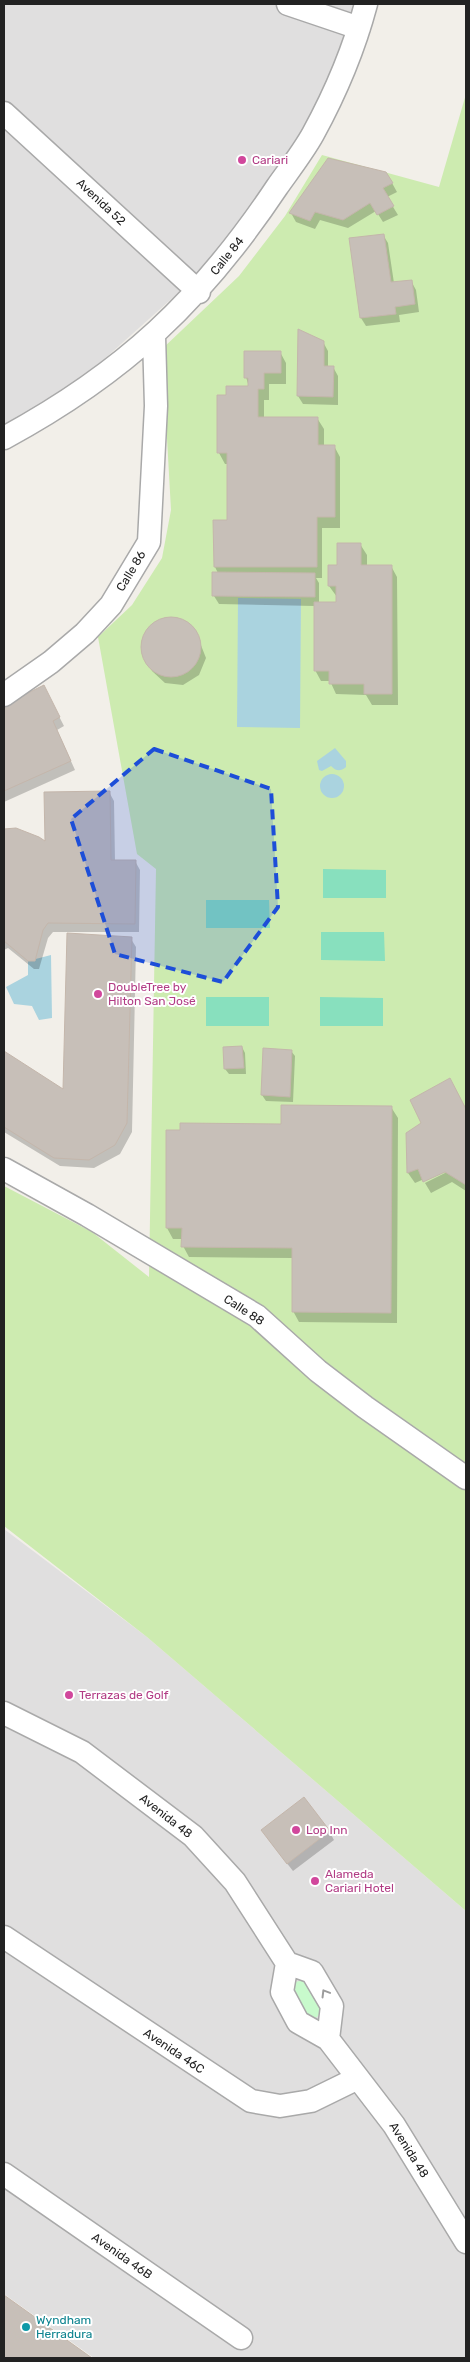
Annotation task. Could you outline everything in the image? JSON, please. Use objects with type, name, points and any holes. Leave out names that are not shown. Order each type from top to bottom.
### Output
[{"type":"street","points":[[288,4],[359,28]]},
{"type":"street","name":"Calle 84","points":[[4,438],[64,403],[110,372],[154,336],[199,292],[252,226],[313,135],[342,74],[366,4]]},
{"type":"street","name":"Avenida 52","points":[[4,113],[199,292]]},
{"type":"street","name":"Calle 86","points":[[4,695],[51,662],[85,633],[111,605],[149,542],[156,406],[154,336]]},
{"type":"street","name":"Calle 88","points":[[4,1169],[87,1215],[257,1316],[318,1371],[365,1408],[466,1478]]},
{"type":"street","name":"Avenida 48","points":[[4,1713],[82,1752],[193,1836],[235,1882],[287,1963],[282,1992],[298,2022],[328,2039],[394,2125],[466,2242]]},
{"type":"street","name":"Avenida 46C","points":[[4,1937],[251,2102],[280,2106],[311,2101],[358,2078]]},
{"type":"street","points":[[287,1963],[312,1972],[332,2006],[328,2039]]},
{"type":"street","name":"Avenida 46B","points":[[4,2174],[240,2338]]},
{"type":"highlighted area","points":[[154,749],[271,789],[278,907],[223,982],[115,954],[71,819]]},
{"type":"shaded area","points":[[4,4],[356,4],[325,88],[287,157],[206,268],[92,370],[4,428]]},
{"type":"shaded area","points":[[4,1529],[147,1637],[466,1911],[466,2358],[94,2358],[4,2294]]},
{"type":"green space","points":[[466,94],[466,1911],[147,1637],[4,1526],[4,1186],[92,1232],[149,1277],[156,869],[137,854],[98,637],[132,605],[162,558],[171,510],[162,349],[239,276],[285,216],[322,155],[439,187]]},
{"type":"green space","points":[[323,869],[386,870],[386,898],[323,898]]},
{"type":"green space","points":[[206,900],[269,900],[270,928],[206,928]]},
{"type":"green space","points":[[321,932],[384,932],[385,961],[321,960]]},
{"type":"green space","points":[[206,997],[269,997],[269,1026],[206,1026]]},
{"type":"green space","points":[[320,997],[383,998],[383,1026],[320,1026]]},
{"type":"green space","points":[[308,1979],[322,2008],[318,2016],[313,2020],[299,2016],[291,1983]]},
{"type":"water","points":[[238,598],[301,599],[300,728],[237,727]]},
{"type":"water","points":[[335,748],[346,761],[346,767],[338,770],[331,766],[322,771],[319,770],[317,761]]},
{"type":"water","points":[[332,774],[341,777],[344,786],[341,795],[332,798],[323,795],[320,786],[323,777]]},
{"type":"water","points":[[51,955],[52,1018],[39,1020],[32,1006],[14,1004],[6,987],[28,975],[28,961]]},
{"type":"building","points":[[328,158],[386,172],[393,183],[383,188],[394,206],[377,215],[370,203],[343,220],[315,212],[310,221],[289,213]]},
{"type":"building","points":[[384,234],[391,282],[412,280],[415,304],[395,307],[396,314],[360,318],[349,238]]},
{"type":"building","points":[[298,329],[324,341],[324,366],[334,366],[333,397],[297,396]]},
{"type":"building","points":[[244,351],[281,351],[281,373],[264,373],[264,389],[258,389],[258,417],[318,417],[318,445],[335,445],[335,517],[317,517],[317,567],[214,567],[213,520],[227,520],[227,453],[217,453],[217,395],[226,395],[226,386],[248,386],[248,378],[244,378]]},
{"type":"building","points":[[337,543],[361,543],[361,565],[392,565],[392,694],[364,694],[364,684],[329,684],[329,671],[314,671],[314,602],[336,602],[336,586],[328,586],[328,565],[337,565]]},
{"type":"building","points":[[212,572],[315,573],[315,597],[212,596]]},
{"type":"building","points":[[171,617],[188,622],[196,630],[201,647],[196,664],[188,672],[171,677],[154,672],[146,664],[141,647],[146,630],[154,622]]},
{"type":"building","points":[[44,685],[60,717],[53,721],[71,761],[4,791],[4,705]]},
{"type":"building","points":[[110,791],[111,860],[136,860],[135,924],[48,923],[43,930],[35,961],[28,961],[4,941],[4,829],[16,828],[45,841],[44,792]]},
{"type":"building","name":"DoubleTree by Hilton San José","points":[[67,933],[132,937],[127,1123],[115,1145],[89,1160],[54,1158],[4,1127],[4,1051],[63,1089]]},
{"type":"building","points":[[242,1046],[244,1068],[224,1069],[223,1047]]},
{"type":"building","points":[[263,1048],[292,1050],[290,1097],[261,1095]]},
{"type":"building","points":[[450,1078],[466,1109],[466,1185],[445,1172],[423,1182],[418,1169],[407,1173],[406,1133],[421,1123],[410,1100]]},
{"type":"building","points":[[281,1105],[392,1106],[391,1313],[292,1312],[292,1248],[181,1247],[182,1228],[166,1228],[166,1130],[180,1130],[180,1123],[281,1124]]},
{"type":"building","name":"Lop Inn","points":[[304,1797],[330,1831],[287,1864],[261,1830]]},
{"type":"building","name":"Wyndham Herradura","points":[[4,2295],[92,2358],[4,2358]]},
{"type":"place","name":"Cariari","points":[[242,160]]},
{"type":"place","name":"DoubleTree by Hilton San José","points":[[98,994]]},
{"type":"place","name":"Terrazas de Golf","points":[[69,1695]]},
{"type":"place","name":"Lop Inn","points":[[296,1830]]},
{"type":"place","name":"Alameda Cariari Hotel","points":[[315,1881]]},
{"type":"place","name":"Wyndham Herradura","points":[[26,2327]]}]
